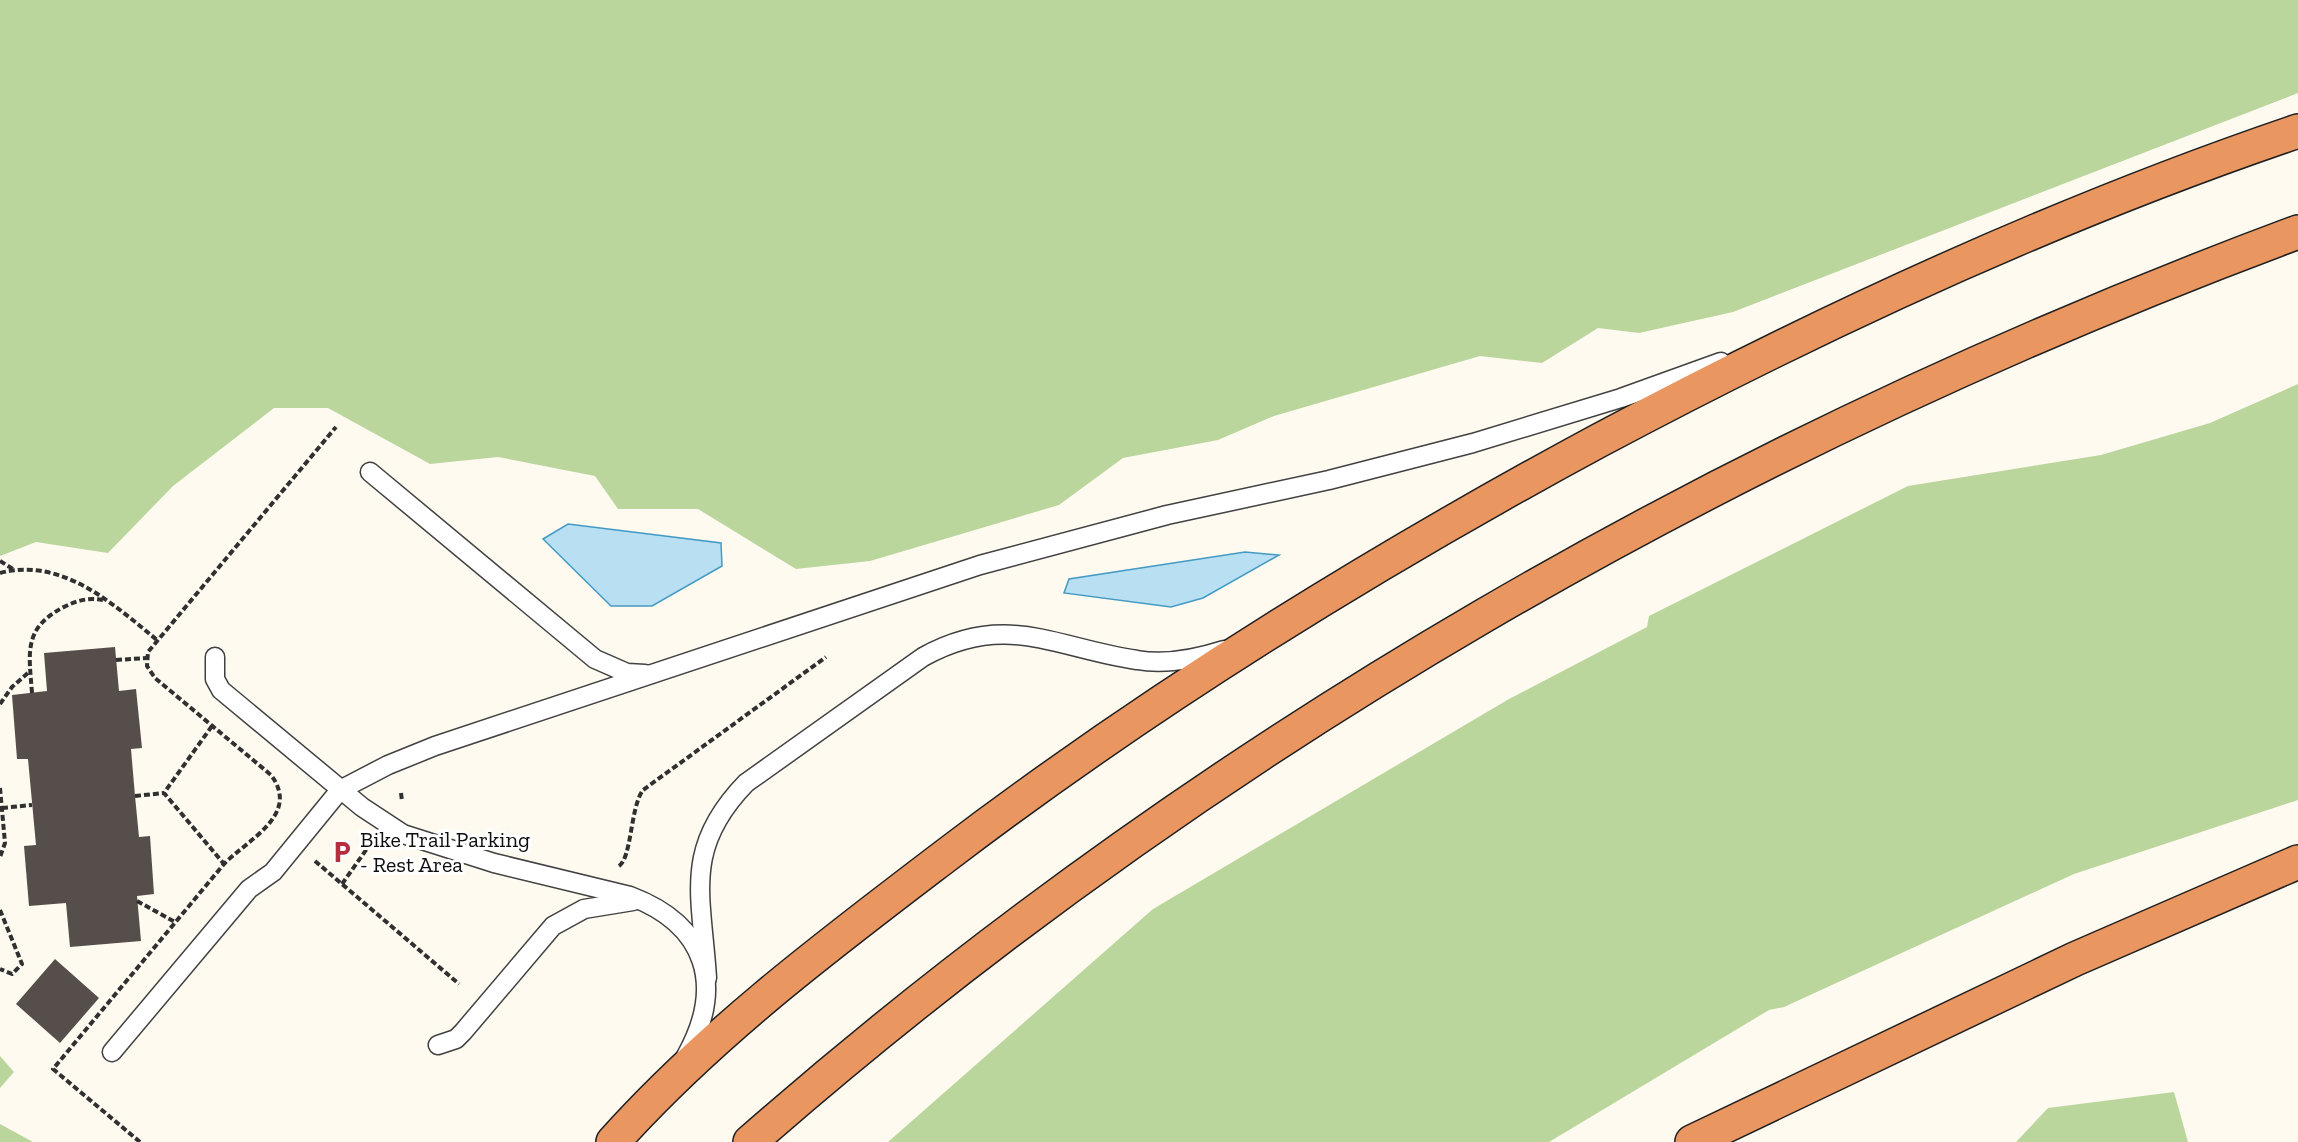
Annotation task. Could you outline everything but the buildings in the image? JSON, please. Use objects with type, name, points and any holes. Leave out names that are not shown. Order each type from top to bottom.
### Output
[{"type":"highway","points":[[613,1142],[652,1098],[741,1016],[961,844],[1080,758],[1275,627],[1572,455],[1865,306],[2093,208],[2208,162],[2298,131]]},
{"type":"highway","points":[[750,1142],[871,1040],[981,953],[1167,816],[1293,732],[1508,600],[1619,538],[1845,422],[2077,319],[2298,232]]},
{"type":"highway","points":[[1692,1142],[2075,959],[2298,862]]},
{"type":"lane","points":[[112,1052],[249,889],[273,872],[340,790],[388,765],[435,746],[922,584],[1042,547],[1167,515],[1380,467],[1547,422],[1695,372],[1865,306]]},
{"type":"lane","points":[[370,472],[595,659],[627,673],[659,673]]},
{"type":"lane","points":[[652,1098],[675,1072],[692,1046],[704,1015],[707,978],[700,878],[703,851],[711,828],[726,804],[746,783],[923,657],[945,644],[974,636],[1004,633],[1032,636],[1137,660],[1177,661],[1237,646],[1275,627]]},
{"type":"lane","points":[[215,657],[215,679],[221,690],[340,790],[385,823],[421,841],[494,863],[606,889],[647,902],[679,926],[700,958],[707,978]]},
{"type":"lane","points":[[438,1045],[456,1039],[463,1032],[553,926],[593,907],[620,902],[647,902]]},
{"type":"path","points":[[140,1142],[52,1069],[224,864],[255,840],[269,823],[279,805],[278,784],[271,775],[155,678],[147,666],[147,658],[157,640],[336,427]]},
{"type":"path","points":[[0,561],[14,570]]},
{"type":"path","points":[[0,573],[14,570],[49,571],[68,578],[107,601],[157,640]]},
{"type":"path","points":[[32,693],[31,640],[40,622],[70,603],[84,599],[107,601]]},
{"type":"path","points":[[610,867],[623,864],[634,808],[643,790],[826,657]]},
{"type":"path","points":[[116,660],[147,658]]},
{"type":"path","points":[[0,704],[12,687],[30,670]]},
{"type":"path","points":[[135,796],[164,793],[212,726]]},
{"type":"path","points":[[0,788],[5,843],[0,857]]},
{"type":"path","points":[[164,793],[224,864]]},
{"type":"path","points":[[402,793],[405,808]]},
{"type":"path","points":[[2,808],[32,805]]},
{"type":"path","points":[[269,823],[459,984]]},
{"type":"path","points":[[137,901],[176,922]]},
{"type":"path","points":[[0,910],[22,964],[12,974],[0,969]]},
{"type":"green space","points":[[0,0],[2298,0],[2298,93],[1733,312],[1639,333],[1598,328],[1542,363],[1480,356],[1274,416],[1218,440],[1123,458],[1059,505],[870,561],[796,569],[698,509],[618,509],[595,476],[498,457],[430,464],[328,408],[274,408],[173,486],[108,553],[36,542],[0,556]]},
{"type":"green space","points":[[2298,384],[2298,800],[2074,874],[1784,1007],[1769,1010],[1549,1142],[888,1142],[1153,909],[1509,699],[1647,627],[1649,616],[1908,486],[2101,455],[2210,423]]},
{"type":"green space","points":[[0,1056],[14,1072],[0,1088]]},
{"type":"green space","points":[[2174,1092],[2188,1142],[2016,1142],[2048,1108]]},
{"type":"green space","points":[[0,1124],[33,1142],[0,1142]]},
{"type":"water","points":[[568,524],[721,543],[722,566],[652,606],[611,606],[543,539]]},
{"type":"water","points":[[1245,552],[1279,555],[1203,598],[1171,607],[1064,593],[1069,579]]},
{"type":"place","name":"Bike Trail Parking - Rest Area","points":[[342,852]]}]
